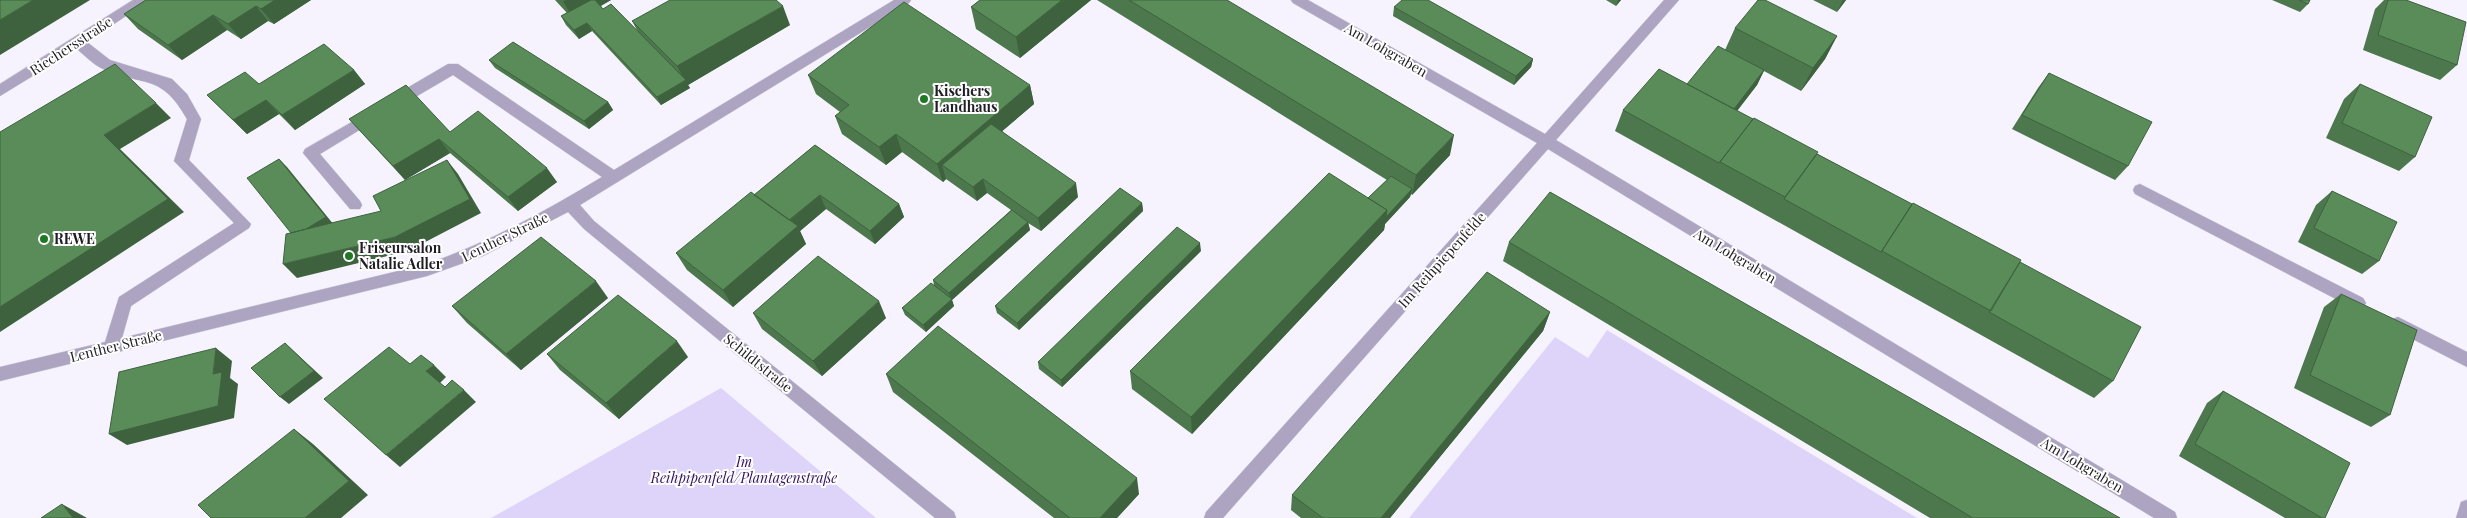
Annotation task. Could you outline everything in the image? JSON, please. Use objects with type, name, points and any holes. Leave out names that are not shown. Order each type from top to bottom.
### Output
[{"type":"street","name":"Riechersstraße","points":[[0,91],[142,0]]},
{"type":"street","name":"Lenther Straße","points":[[0,374],[452,262],[510,237],[570,204],[904,0]]},
{"type":"street","name":"Am Lohgraben","points":[[1298,0],[1547,142],[2169,518]]},
{"type":"street","name":"Im Reihpiepenfelde","points":[[1212,518],[1672,0]]},
{"type":"street","points":[[78,42],[105,64],[167,83],[182,98],[194,119],[181,161],[244,224],[124,302],[111,348]]},
{"type":"street","points":[[355,205],[310,153],[454,68],[614,178]]},
{"type":"street","points":[[2140,190],[2368,309]]},
{"type":"street","name":"Schildtstraße","points":[[570,204],[589,225],[948,518]]},
{"type":"street","points":[[2386,318],[2467,360]]},
{"type":"street","points":[[2464,518],[2467,508]]},
{"type":"green space","points":[[1607,330],[1917,518],[1409,518],[1555,337],[1588,358]]},
{"type":"green space","name":"Im Reihpipenfeld/Plantagenstraße","points":[[721,388],[876,518],[491,518]]},
{"type":"building","points":[[0,0],[33,0],[0,20]]},
{"type":"building","points":[[146,0],[275,0],[261,9],[256,6],[228,24],[213,15],[168,45],[124,14]]},
{"type":"building","points":[[591,0],[595,0],[603,9],[611,4],[686,80],[657,97],[587,23],[574,30],[561,16]]},
{"type":"building","points":[[670,0],[776,0],[783,6],[677,66],[632,21]]},
{"type":"building","points":[[980,0],[1062,0],[1016,37],[971,7]]},
{"type":"building","points":[[1129,0],[1227,0],[1454,135],[1416,175]]},
{"type":"building","points":[[1402,0],[1428,0],[1533,59],[1516,76],[1394,7]]},
{"type":"building","points":[[1758,0],[1765,0],[1837,36],[1813,68],[1735,28]]},
{"type":"building","points":[[2299,0],[2310,0],[2308,4]]},
{"type":"building","points":[[2388,0],[2406,0],[2466,22],[2457,65],[2378,35]]},
{"type":"building","name":"Kischers Landhaus","points":[[904,2],[1030,85],[937,164],[896,134],[879,147],[835,116],[849,105],[808,75]]},
{"type":"building","points":[[513,42],[608,102],[584,121],[489,60]]},
{"type":"building","points":[[324,44],[354,70],[282,115],[266,100],[233,120],[207,95],[245,72],[259,84]]},
{"type":"building","points":[[1718,46],[1764,70],[1734,109],[1687,84]]},
{"type":"building","points":[[115,64],[156,103],[104,135],[168,199],[0,307],[0,132]]},
{"type":"building","points":[[1659,69],[1753,119],[1719,163],[1623,110]]},
{"type":"building","points":[[2049,73],[2152,122],[2128,166],[2022,115]]},
{"type":"building","points":[[2360,84],[2432,117],[2415,157],[2342,123]]},
{"type":"building","points":[[406,85],[450,132],[478,111],[547,168],[508,197],[439,139],[393,166],[349,119]]},
{"type":"building","points":[[1754,118],[1818,152],[1785,197],[1720,162]]},
{"type":"building","points":[[991,124],[1076,183],[1038,218],[983,179],[973,187],[942,165]]},
{"type":"building","points":[[815,145],[899,204],[870,231],[820,195],[789,220],[754,195]]},
{"type":"building","points":[[1817,154],[1912,204],[1881,252],[1784,199]]},
{"type":"building","points":[[279,159],[326,217],[306,229],[291,233],[247,178]]},
{"type":"building","points":[[447,160],[470,199],[395,237],[283,264],[286,234],[381,211],[373,196]]},
{"type":"building","points":[[1329,173],[1387,210],[1191,417],[1130,371]]},
{"type":"building","points":[[1391,176],[1412,189],[1386,217],[1387,210],[1368,198]]},
{"type":"building","points":[[1120,188],[1142,203],[1017,323],[995,306]]},
{"type":"building","points":[[2332,191],[2397,222],[2379,261],[2314,228]]},
{"type":"building","points":[[751,192],[798,226],[723,290],[676,253]]},
{"type":"building","points":[[1550,192],[2120,518],[1973,518],[1509,242]]},
{"type":"building","points":[[1913,203],[2021,260],[1991,311],[1882,251]]},
{"type":"building","points":[[1012,210],[1028,222],[949,293],[933,280]]},
{"type":"building","points":[[1177,227],[1200,243],[1061,380],[1038,362]]},
{"type":"building","points":[[541,237],[596,281],[506,354],[452,306]]},
{"type":"building","points":[[818,256],[879,301],[813,361],[753,313]]},
{"type":"building","points":[[2020,262],[2141,327],[2113,381],[1989,312]]},
{"type":"building","points":[[1487,272],[1550,312],[1381,518],[1323,518],[1292,495]]},
{"type":"building","points":[[931,283],[952,299],[923,325],[902,308]]},
{"type":"building","points":[[2341,294],[2417,330],[2390,415],[2310,375]]},
{"type":"building","points":[[618,295],[677,341],[606,403],[547,354]]},
{"type":"building","points":[[938,326],[1137,478],[1100,518],[1070,518],[886,374]]},
{"type":"building","points":[[285,343],[314,371],[280,397],[251,368]]},
{"type":"building","points":[[389,347],[410,364],[421,355],[434,365],[426,371],[445,387],[452,380],[464,390],[386,455],[324,399]]},
{"type":"building","points":[[216,348],[213,374],[222,372],[218,406],[109,434],[119,372]]},
{"type":"building","points":[[2223,391],[2350,463],[2325,518],[2195,444]]},
{"type":"building","points":[[294,429],[349,481],[305,518],[211,518],[198,505]]},
{"type":"building","points":[[62,504],[73,518],[41,518]]},
{"type":"place","name":"Kischers Landhaus","points":[[924,99]]},
{"type":"place","name":"REWE","points":[[44,239]]},
{"type":"place","name":"Friseursalon Natalie Adler","points":[[349,256]]}]
